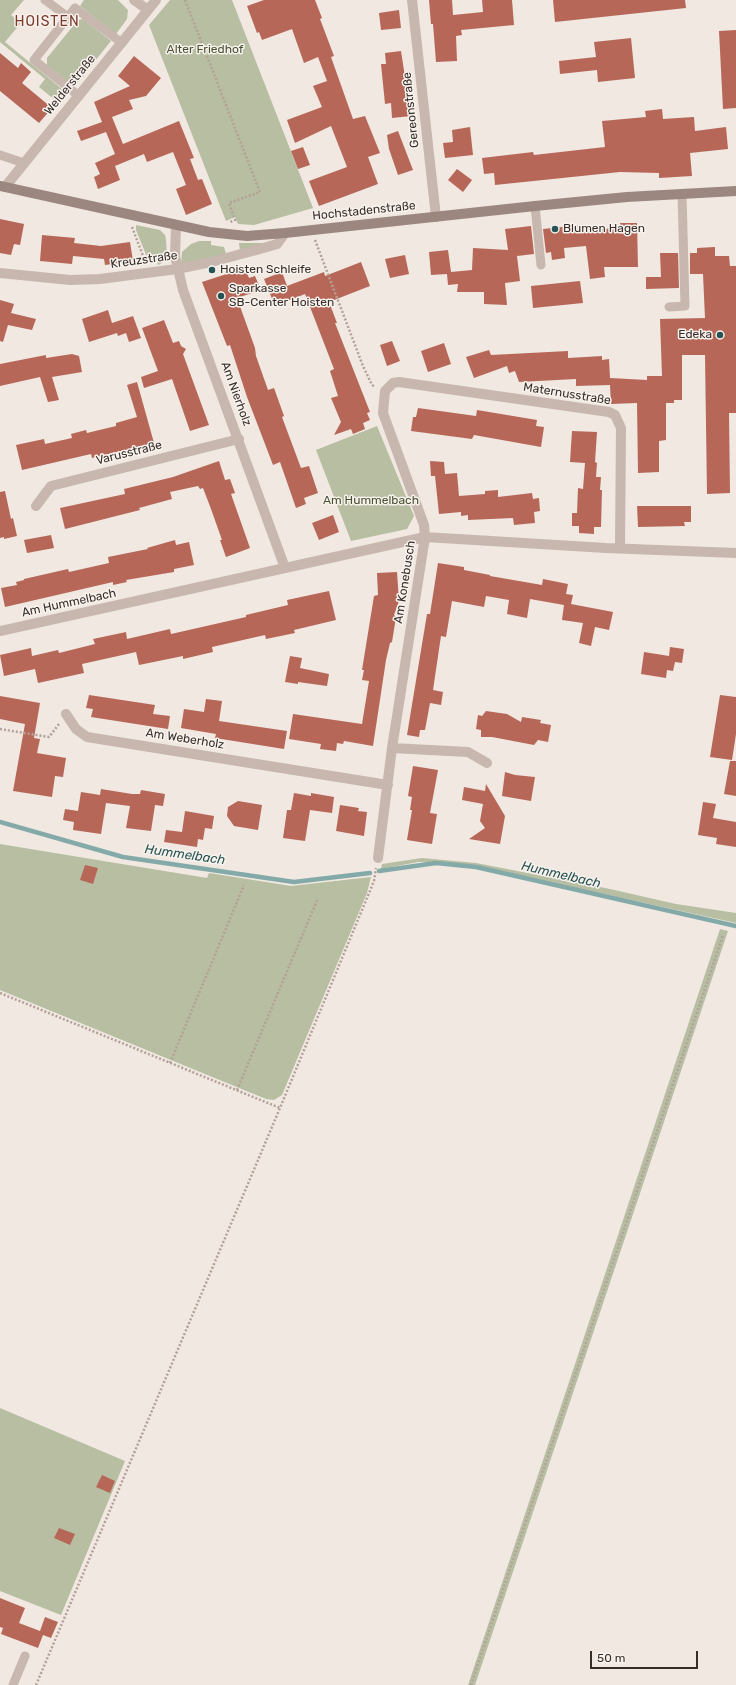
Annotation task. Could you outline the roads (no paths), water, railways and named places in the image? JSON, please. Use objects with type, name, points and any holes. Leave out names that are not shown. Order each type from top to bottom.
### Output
[{"type":"main road","name":"Hochstadenstraße","points":[[2,186],[176,226],[228,235],[247,236],[285,234],[535,206],[736,191]]},
{"type":"street","points":[[134,0],[148,10]]},
{"type":"street","name":"Welderstraße","points":[[2,186],[24,163],[156,0]]},
{"type":"street","name":"Gereonstraße","points":[[412,0],[436,217]]},
{"type":"street","name":"Am Nierholz","points":[[176,226],[174,243],[177,268],[184,290],[285,568]]},
{"type":"street","name":"Kreuzstraße","points":[[0,273],[85,280],[100,279],[211,262],[260,250],[277,244],[285,234]]},
{"type":"street","name":"Maternusstraße","points":[[385,391],[392,383],[399,382],[609,412],[615,415],[621,428],[620,547]]},
{"type":"street","name":"Am Konebusch","points":[[377,863],[392,748],[425,537],[424,525],[383,413],[385,391]]},
{"type":"street","name":"Varusstraße","points":[[36,506],[51,486],[238,439]]},
{"type":"street","name":"Am Hummelbach","points":[[0,631],[425,537],[736,553]]},
{"type":"street","name":"Am Weberholz","points":[[66,714],[76,729],[87,737],[388,785]]},
{"type":"street","points":[[392,748],[468,752],[487,764]]},
{"type":"lane","points":[[45,0],[68,18]]},
{"type":"lane","points":[[79,96],[34,60],[75,8],[122,43]]},
{"type":"lane","points":[[0,155],[24,163]]},
{"type":"lane","points":[[669,306],[685,306],[682,194]]},
{"type":"lane","points":[[535,206],[541,265]]},
{"type":"lane","points":[[14,1685],[25,1656]]},
{"type":"waterway","name":"Hummelbach","points":[[0,822],[123,857],[294,882],[370,873]]},
{"type":"waterway","name":"Hummelbach","points":[[379,871],[436,863],[476,867],[736,926]]},
{"type":"place","name":"Blumen Hagen","points":[[555,229]]},
{"type":"place","name":"Hoisten Schleife","points":[[212,270]]},
{"type":"place","name":"Sparkasse SB-Center Hoisten","points":[[221,296]]},
{"type":"place","name":"Edeka","points":[[720,335]]},
{"type":"district","name":"HOISTEN","points":[[47,22]]},
{"type":"park label","name":"Alter Friedhof","points":[[205,50]]}]
